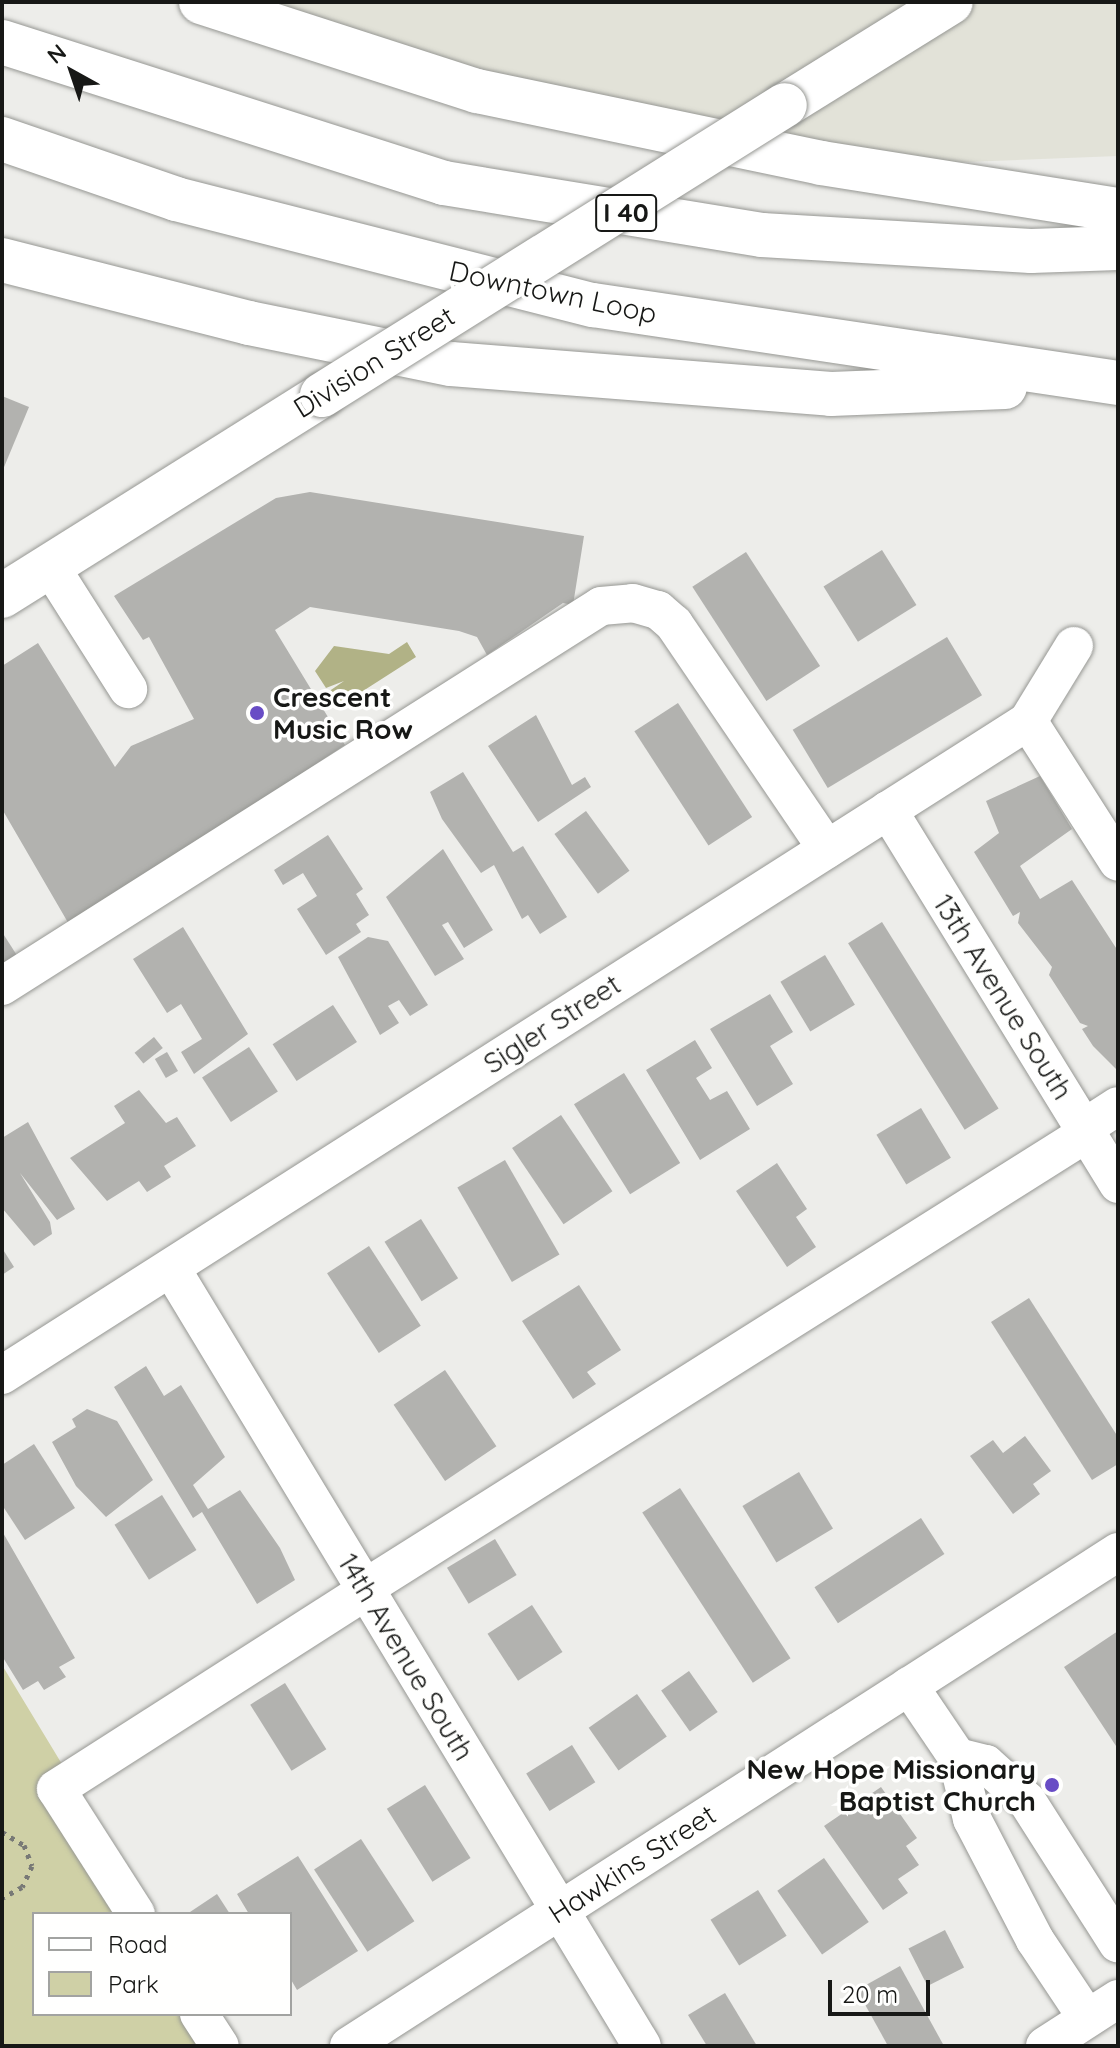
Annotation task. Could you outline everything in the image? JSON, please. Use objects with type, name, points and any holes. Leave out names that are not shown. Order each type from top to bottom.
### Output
[{"type":"main road","points":[[201,2],[477,91],[821,163],[1118,210]]},
{"type":"main road","name":"Division Street","points":[[2,596],[951,2]]},
{"type":"main road","name":"I 40","points":[[2,42],[444,183],[762,235],[1031,251],[1118,248]]},
{"type":"main road","name":"Downtown Loop","points":[[2,139],[176,199],[593,305],[1111,383]]},
{"type":"main road","points":[[2,260],[249,323],[451,364],[831,394],[1111,383]]},
{"type":"street","points":[[50,566],[128,689]]},
{"type":"street","points":[[2,986],[601,606],[633,603],[658,610],[674,624],[827,849]]},
{"type":"street","name":"Sigler Street","points":[[2,1375],[1028,721],[1074,646]]},
{"type":"street","points":[[1028,721],[1118,862]]},
{"type":"street","name":"13th Avenue South","points":[[888,810],[1118,1184]]},
{"type":"street","points":[[135,1912],[56,1789],[1118,1106]]},
{"type":"street","name":"14th Avenue South","points":[[171,1268],[642,2046]]},
{"type":"street","name":"Hawkins Street","points":[[349,2046],[1118,1552]]},
{"type":"street","points":[[909,1686],[957,1757],[972,1819],[1035,1940],[1103,2008],[1045,2046]]},
{"type":"street","points":[[957,1757],[986,1764],[1027,1801],[1118,1944]]},
{"type":"street","points":[[200,2016],[220,2046]]},
{"type":"path","points":[[2,1832],[24,1845],[32,1866],[22,1887],[2,1898]]},
{"type":"shaded area","points":[[229,2],[1118,2],[1118,156],[815,168]]},
{"type":"shaded area","points":[[407,642],[416,657],[338,707],[328,692],[344,681],[326,688],[315,671],[334,646],[389,654]]},
{"type":"green space","points":[[2,1665],[71,1779],[135,1912],[32,1912],[32,2016],[200,2016],[220,2046],[2,2046]]},
{"type":"building","points":[[2,396],[29,407],[2,472]]},
{"type":"building","name":"Crescent Music Row","points":[[310,492],[584,536],[573,605],[563,603],[487,655],[477,637],[459,631],[310,607],[275,630],[345,745],[70,926],[2,809],[2,666],[38,643],[115,767],[131,746],[194,719],[149,637],[143,640],[114,596],[276,498]]},
{"type":"building","points":[[882,550],[916,605],[858,642],[823,587]]},
{"type":"building","points":[[746,552],[820,666],[766,701],[692,587]]},
{"type":"building","points":[[947,637],[982,695],[828,788],[793,730]]},
{"type":"building","points":[[678,703],[752,817],[708,845],[634,731]]},
{"type":"building","points":[[536,715],[572,785],[585,777],[591,787],[538,822],[488,746]]},
{"type":"building","points":[[463,772],[513,852],[523,846],[567,917],[540,934],[528,915],[522,919],[494,865],[481,873],[442,819],[430,792]]},
{"type":"building","points":[[1040,776],[1072,829],[1020,866],[1040,899],[1072,880],[1118,951],[1118,1071],[1093,1046],[1082,1029],[1088,1026],[1080,1023],[1049,975],[1052,967],[1018,923],[1020,912],[1013,916],[974,852],[999,833],[986,801]]},
{"type":"building","points":[[586,811],[629,871],[598,894],[554,834]]},
{"type":"building","points":[[328,835],[363,889],[356,894],[369,915],[356,924],[361,932],[326,955],[297,909],[317,896],[303,873],[283,885],[274,870]]},
{"type":"building","points":[[443,849],[493,930],[464,948],[448,922],[442,925],[464,959],[435,976],[386,897]]},
{"type":"building","points":[[882,922],[999,1109],[965,1130],[848,943]]},
{"type":"building","points":[[183,927],[248,1034],[194,1074],[181,1052],[202,1039],[181,1004],[167,1013],[133,959]]},
{"type":"building","points":[[2,932],[18,957],[2,967]]},
{"type":"building","points":[[368,937],[388,941],[428,1005],[410,1016],[399,1000],[388,1006],[399,1023],[380,1035],[338,957]]},
{"type":"building","points":[[825,955],[855,1005],[810,1031],[780,982]]},
{"type":"building","points":[[770,994],[793,1032],[770,1046],[793,1084],[757,1106],[710,1029]]},
{"type":"building","points":[[333,1005],[357,1042],[297,1081],[273,1044]]},
{"type":"building","points":[[154,1037],[163,1048],[143,1064],[135,1053]]},
{"type":"building","points":[[695,1040],[712,1068],[696,1078],[710,1100],[727,1091],[750,1129],[700,1160],[646,1070]]},
{"type":"building","points":[[249,1047],[278,1091],[231,1122],[202,1077]]},
{"type":"building","points":[[167,1052],[178,1071],[166,1078],[155,1059]]},
{"type":"building","points":[[624,1073],[680,1163],[630,1194],[574,1104]]},
{"type":"building","points":[[139,1090],[166,1123],[177,1117],[196,1146],[164,1166],[171,1177],[147,1192],[139,1181],[107,1201],[70,1158],[125,1123],[114,1106]]},
{"type":"building","points":[[921,1108],[951,1158],[906,1184],[876,1135]]},
{"type":"building","points":[[561,1115],[612,1191],[564,1224],[512,1148]]},
{"type":"building","points":[[28,1122],[75,1209],[57,1220],[20,1173],[50,1222],[52,1234],[34,1246],[2,1208],[2,1138]]},
{"type":"building","points":[[505,1160],[560,1254],[512,1282],[457,1188]]},
{"type":"building","points":[[777,1163],[807,1209],[796,1217],[816,1247],[787,1267],[736,1191]]},
{"type":"building","points":[[421,1219],[458,1278],[422,1301],[385,1242]]},
{"type":"building","points":[[369,1246],[421,1326],[379,1353],[327,1273]]},
{"type":"building","points":[[2,1248],[14,1267],[2,1275]]},
{"type":"building","points":[[579,1285],[621,1350],[587,1372],[596,1384],[573,1399],[522,1321]]},
{"type":"building","points":[[1029,1298],[1118,1437],[1118,1464],[1092,1480],[991,1322]]},
{"type":"building","points":[[146,1366],[164,1396],[181,1385],[225,1457],[193,1485],[208,1509],[240,1490],[280,1548],[295,1580],[257,1604],[202,1512],[193,1518],[114,1387]]},
{"type":"building","points":[[445,1370],[496,1446],[445,1481],[394,1405]]},
{"type":"building","points":[[87,1409],[117,1421],[153,1480],[106,1517],[76,1486],[52,1442],[76,1427],[72,1419]]},
{"type":"building","points":[[1025,1436],[1051,1471],[1033,1484],[1040,1494],[1013,1514],[970,1456],[993,1440],[1003,1453]]},
{"type":"building","points":[[34,1444],[75,1508],[25,1540],[2,1505],[2,1465]]},
{"type":"building","points":[[799,1472],[833,1529],[776,1563],[742,1506]]},
{"type":"building","points":[[680,1488],[791,1658],[753,1683],[642,1513]]},
{"type":"building","points":[[162,1495],[196,1550],[149,1580],[115,1525]]},
{"type":"building","points":[[921,1518],[944,1554],[838,1623],[814,1587]]},
{"type":"building","points":[[2,1531],[75,1658],[59,1667],[66,1677],[44,1690],[38,1681],[23,1690],[2,1656]]},
{"type":"building","points":[[495,1539],[517,1575],[469,1604],[447,1568]]},
{"type":"building","points":[[532,1605],[562,1652],[518,1681],[488,1634]]},
{"type":"building","points":[[1118,1631],[1118,1749],[1064,1667]]},
{"type":"building","points":[[689,1671],[718,1712],[690,1731],[661,1691]]},
{"type":"building","points":[[285,1683],[326,1749],[292,1771],[250,1705]]},
{"type":"building","points":[[637,1694],[667,1737],[618,1770],[589,1728]]},
{"type":"building","points":[[572,1745],[595,1782],[550,1811],[526,1774]]},
{"type":"building","points":[[425,1785],[471,1858],[432,1882],[387,1809]]},
{"type":"building","points":[[881,1787],[917,1838],[906,1846],[919,1865],[898,1879],[908,1893],[883,1910],[824,1826]]},
{"type":"building","points":[[361,1839],[414,1921],[367,1952],[314,1869]]},
{"type":"building","points":[[298,1856],[358,1951],[297,1990],[292,1981],[292,1912],[248,1912],[237,1894]]},
{"type":"building","points":[[824,1858],[869,1922],[822,1955],[777,1891]]},
{"type":"building","points":[[758,1890],[787,1936],[739,1965],[711,1920]]},
{"type":"building","points":[[217,1894],[229,1912],[190,1912]]},
{"type":"building","points":[[945,1930],[964,1967],[928,1986],[908,1949]]},
{"type":"building","points":[[900,1966],[944,2046],[888,2046],[857,1990]]},
{"type":"building","points":[[725,1993],[757,2046],[707,2046],[688,2015]]},
{"type":"place","name":"Crescent Music Row","points":[[257,713]]},
{"type":"place","name":"New Hope Missionary Baptist Church","points":[[1052,1785]]}]
